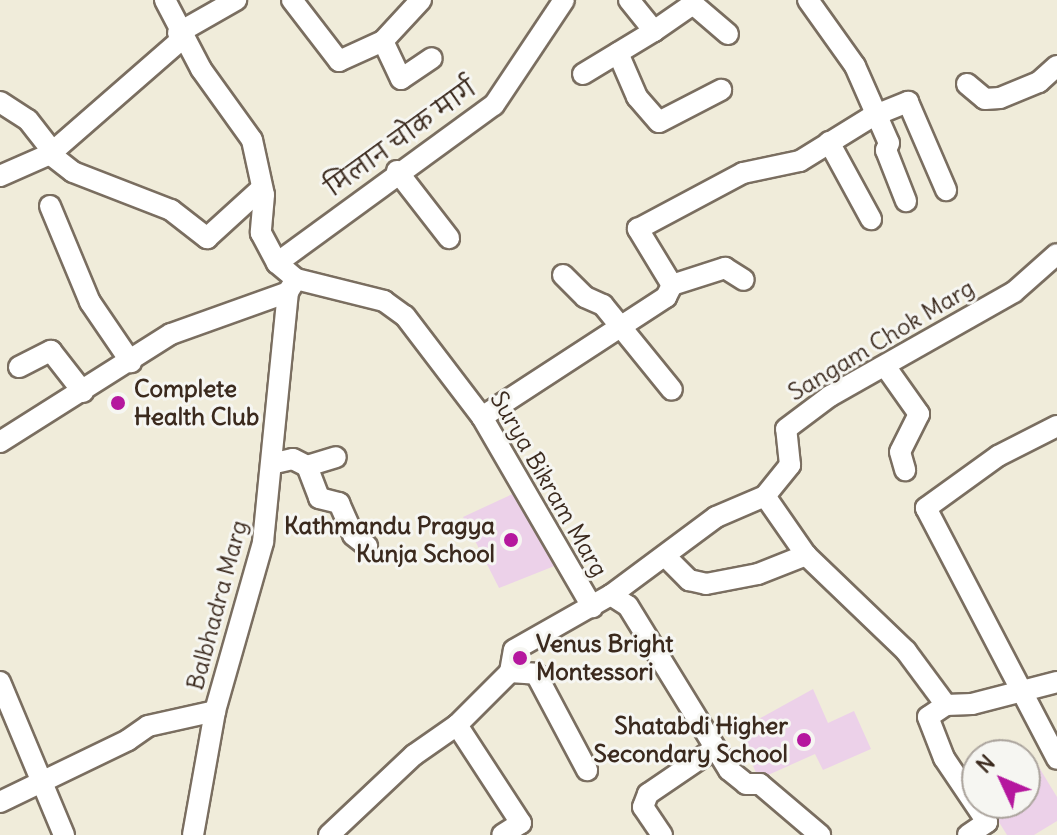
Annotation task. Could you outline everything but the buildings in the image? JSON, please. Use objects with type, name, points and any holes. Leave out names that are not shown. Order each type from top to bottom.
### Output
[{"type":"street","points":[[0,442],[171,334],[292,286],[261,233],[262,188],[252,140],[180,36],[165,0]]},
{"type":"street","points":[[0,176],[51,153],[180,36],[236,0]]},
{"type":"street","points":[[292,0],[344,65],[383,41],[421,0]]},
{"type":"street","name":"मिलान चोक मार्ग","points":[[277,263],[397,171],[494,105],[564,0]]},
{"type":"street","points":[[629,0],[654,31]]},
{"type":"street","points":[[808,0],[855,66],[873,116],[889,143],[886,150],[906,201]]},
{"type":"street","points":[[583,74],[701,2],[728,34]]},
{"type":"street","points":[[383,41],[401,79],[432,58]]},
{"type":"street","points":[[618,53],[637,97],[659,122],[721,90]]},
{"type":"street","points":[[967,84],[985,99],[1000,98],[1039,82],[1057,66]]},
{"type":"street","points":[[0,102],[28,120],[51,153],[73,172],[171,210],[207,238],[262,188]]},
{"type":"street","points":[[672,285],[638,232],[641,225],[743,173],[800,161],[873,116],[908,102],[946,190]]},
{"type":"street","points":[[829,142],[871,219]]},
{"type":"street","points":[[397,171],[449,238]]},
{"type":"street","points":[[50,206],[90,302],[131,362]]},
{"type":"street","name":"Sangam Chok Marg","points":[[611,595],[716,517],[765,496],[790,465],[786,429],[830,396],[1014,292],[1057,254]]},
{"type":"street","points":[[482,417],[666,297],[672,285],[725,268],[744,280]]},
{"type":"street","points":[[563,275],[585,297],[603,305],[672,390]]},
{"type":"street","name":"Surya Bikram Marg","points":[[292,286],[384,301],[405,316],[482,417],[592,607],[611,595],[628,606],[714,749],[738,780],[760,784],[820,835]]},
{"type":"street","name":"Balbhadra Marg","points":[[0,802],[128,740],[148,726],[215,711],[263,542],[275,463],[292,286]]},
{"type":"street","points":[[19,367],[51,351],[83,392]]},
{"type":"street","points":[[885,366],[919,414],[900,452],[905,470]]},
{"type":"street","points":[[1057,426],[998,456],[926,508],[1057,759]]},
{"type":"street","points":[[307,466],[336,457]]},
{"type":"street","points":[[275,463],[293,459],[307,466],[319,498],[339,503],[353,535],[367,546]]},
{"type":"street","points":[[765,496],[806,555],[906,651],[946,705]]},
{"type":"street","points":[[666,557],[689,580],[706,584],[758,574],[806,555]]},
{"type":"street","points":[[329,835],[414,755],[457,725],[510,672],[514,650],[592,607]]},
{"type":"street","points":[[510,672],[536,674],[587,770]]},
{"type":"street","points":[[0,682],[38,782],[64,835]]},
{"type":"street","points":[[968,835],[987,822],[927,725],[930,714],[946,705],[972,704],[1057,682]]},
{"type":"street","points":[[193,835],[215,711]]},
{"type":"street","points":[[457,725],[521,823],[502,835]]},
{"type":"street","points":[[662,835],[643,807],[648,794],[714,749]]},
{"type":"shaded area","name":"Kathmandu Pragya Kunja School","points":[[519,491],[562,563],[499,588],[463,517]]},
{"type":"shaded area","name":"Shatabdi Higher Secondary School","points":[[813,689],[828,723],[854,711],[871,749],[823,770],[815,754],[759,779],[737,731]]},
{"type":"shaded area","points":[[1041,771],[1057,797],[1057,821],[1034,835],[1007,835],[997,819],[1041,819]]},
{"type":"place","name":"Complete Health Club","points":[[118,403]]},
{"type":"place","name":"Kathmandu Pragya Kunja School","points":[[511,540]]},
{"type":"place","name":"Venus Bright Montessori","points":[[520,658]]},
{"type":"place","name":"Shatabdi Higher Secondary School","points":[[804,740]]}]
